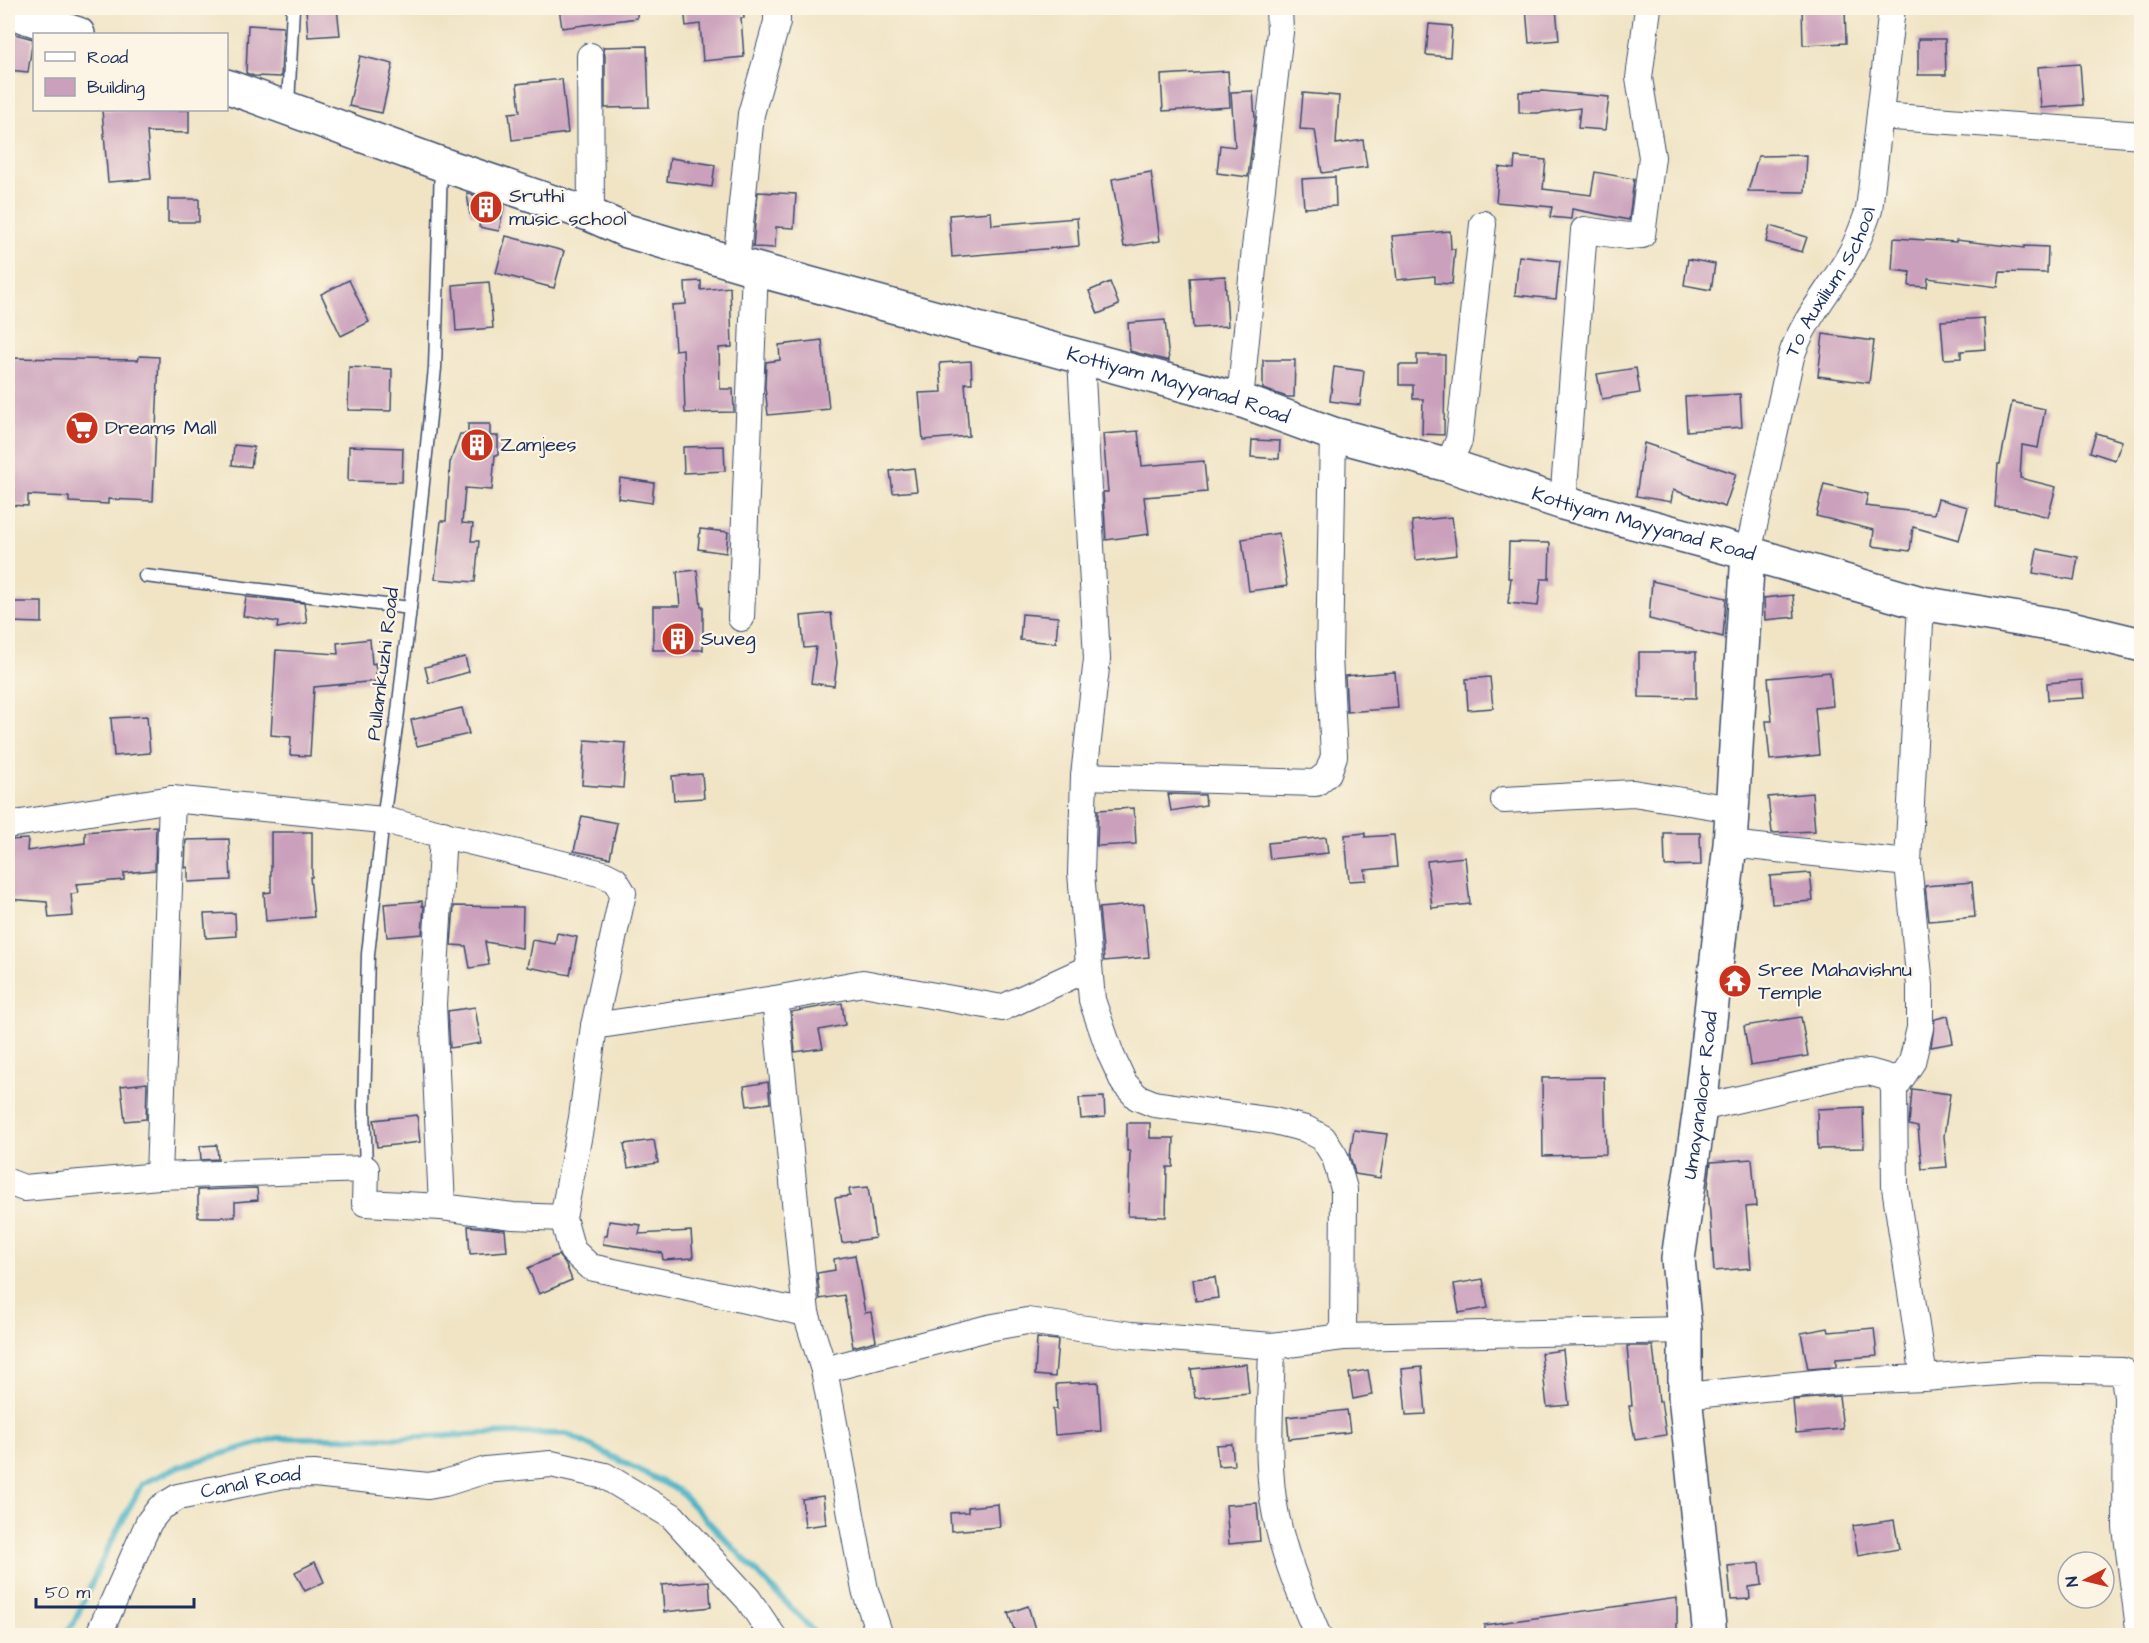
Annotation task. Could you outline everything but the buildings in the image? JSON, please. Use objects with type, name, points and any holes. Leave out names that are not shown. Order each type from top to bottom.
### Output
[{"type":"main road","points":[[8,11],[75,33]]},
{"type":"main road","name":"Kottiyam Mayyanad Road","points":[[228,87],[441,164],[591,215],[627,231],[745,266],[1240,400],[1333,434],[1448,465],[1563,503],[1748,552],[1921,603],[2067,627],[2142,645]]},
{"type":"main road","name":"Umayanaloor Road","points":[[1710,1635],[1685,1396],[1685,1330],[1678,1259],[1700,1108],[1730,844],[1748,552]]},
{"type":"street","points":[[741,618],[745,266],[751,114],[777,22],[777,8]]},
{"type":"street","points":[[1240,400],[1280,32],[1279,8]]},
{"type":"street","points":[[1563,503],[1584,230],[1627,236],[1642,235],[1646,214],[1652,157],[1640,78],[1648,8]]},
{"type":"street","name":"To Auxilium School","points":[[1748,552],[1791,357],[1798,336],[1849,257],[1860,237],[1869,210],[1892,8]]},
{"type":"street","points":[[590,56],[591,215]]},
{"type":"street","points":[[1880,116],[2142,135]]},
{"type":"street","points":[[1448,465],[1459,440],[1484,224]]},
{"type":"street","points":[[1081,358],[1097,659],[1084,776],[1081,873],[1092,1000],[1124,1083],[1137,1097],[1154,1104],[1274,1121],[1306,1129],[1323,1138],[1335,1157],[1344,1189],[1343,1336]]},
{"type":"street","points":[[1084,776],[1316,783],[1328,772],[1334,756],[1329,657],[1333,434]]},
{"type":"street","points":[[1894,1089],[1912,1062],[1920,1028],[1920,986],[1908,863],[1921,603]]},
{"type":"street","points":[[1504,800],[1633,793],[1732,809]]},
{"type":"street","points":[[159,1176],[172,799]]},
{"type":"street","points":[[8,825],[172,799],[382,820],[603,874],[615,880],[623,893],[594,1026],[582,1118],[563,1218],[572,1250],[590,1267],[806,1313]]},
{"type":"street","points":[[442,1207],[433,1004],[443,834]]},
{"type":"street","points":[[1730,844],[1908,863]]},
{"type":"street","points":[[594,1026],[775,999],[863,983],[1002,1008],[1089,968]]},
{"type":"street","points":[[775,999],[806,1313],[824,1370],[865,1590],[879,1635]]},
{"type":"street","points":[[1700,1108],[1844,1075],[1869,1072],[1883,1074],[1890,1078],[1894,1089],[1895,1187],[1924,1378]]},
{"type":"street","points":[[8,1182],[24,1188],[159,1176],[366,1169],[365,1203],[442,1207],[513,1216],[563,1218]]},
{"type":"street","points":[[824,1370],[988,1328],[1028,1321],[1131,1335],[1272,1346],[1343,1336],[1685,1330]]},
{"type":"street","points":[[1272,1346],[1270,1459],[1274,1500],[1291,1572],[1318,1635]]},
{"type":"street","points":[[1685,1396],[1825,1382],[1924,1378],[2036,1369],[2123,1371],[2127,1396],[2126,1528],[2140,1635]]},
{"type":"street","name":"Canal Road","points":[[98,1635],[149,1522],[160,1508],[178,1497],[284,1475],[314,1474],[428,1485],[445,1484],[486,1470],[551,1464],[605,1476],[672,1516],[748,1599],[773,1635]]},
{"type":"lane","points":[[288,107],[293,8]]},
{"type":"lane","name":"Pullamkuzhi Road","points":[[366,1169],[364,1107],[369,954],[382,820],[397,720],[435,368],[441,164]]},
{"type":"lane","points":[[146,576],[410,608]]},
{"type":"waterway","points":[[61,1636],[73,1625],[105,1554],[142,1484],[180,1466],[277,1438],[397,1438],[509,1433],[567,1434],[678,1490],[818,1636]]},
{"type":"place","name":"Sruthi music school","points":[[486,207]]},
{"type":"place","name":"Dreams Mall","points":[[82,428]]},
{"type":"place","name":"Zamjees","points":[[477,445]]},
{"type":"place","name":"Suveg","points":[[678,639]]},
{"type":"place","name":"Sree Mahavishnu Temple","points":[[1735,981]]}]
